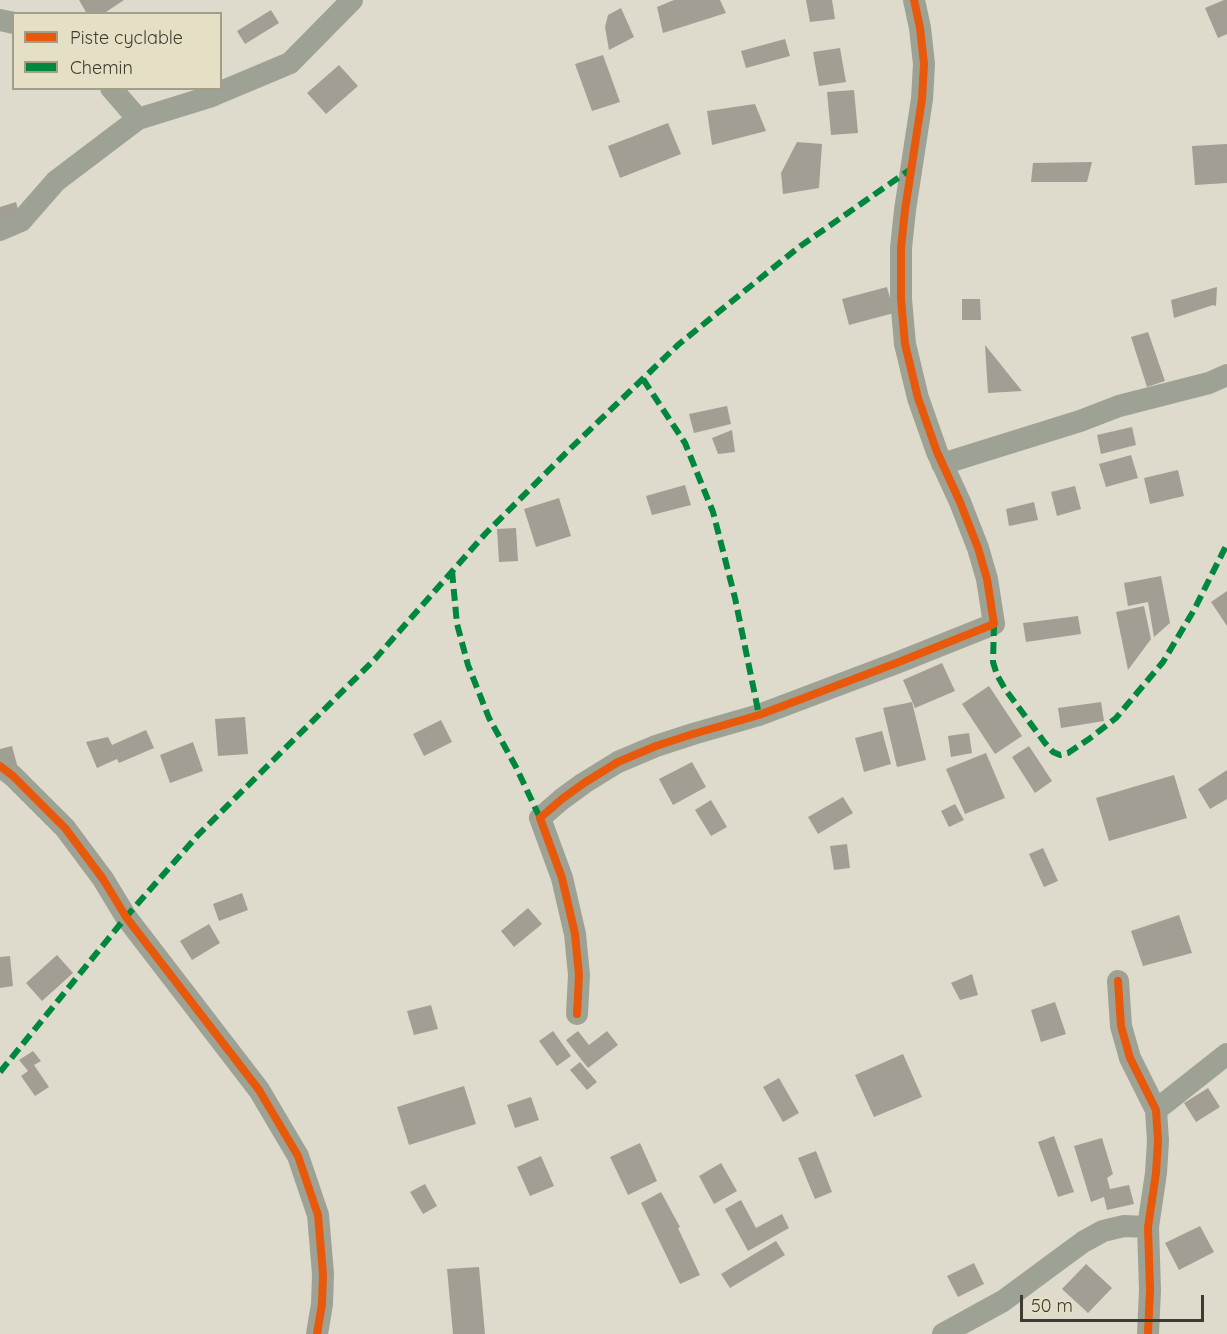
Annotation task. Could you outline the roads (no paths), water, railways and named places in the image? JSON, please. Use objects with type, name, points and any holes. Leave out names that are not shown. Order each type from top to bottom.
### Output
[{"type":"street","points":[[0,230],[21,221],[56,181],[138,119],[209,96],[290,63],[351,0]]},
{"type":"street","points":[[577,1014],[579,975],[575,934],[562,878],[540,818],[584,783],[618,762],[656,746],[769,711],[994,624],[987,579],[978,548],[937,452],[918,398],[905,344],[901,299],[901,248],[922,99],[924,64],[914,0]]},
{"type":"street","points":[[113,90],[138,119]]},
{"type":"street","points":[[942,464],[1080,421],[1119,405],[1209,383],[1227,375]]},
{"type":"street","points":[[0,766],[65,828],[103,879],[126,917],[259,1090],[297,1156],[318,1215],[323,1274],[318,1334]]},
{"type":"street","points":[[1118,981],[1121,1026],[1127,1047],[1156,1110],[1158,1141],[1156,1173],[1148,1227],[1150,1290],[1148,1334]]},
{"type":"street","points":[[1156,1110],[1227,1053]]},
{"type":"street","points":[[943,1334],[1003,1301],[1083,1242],[1103,1231],[1124,1226],[1148,1227]]}]
